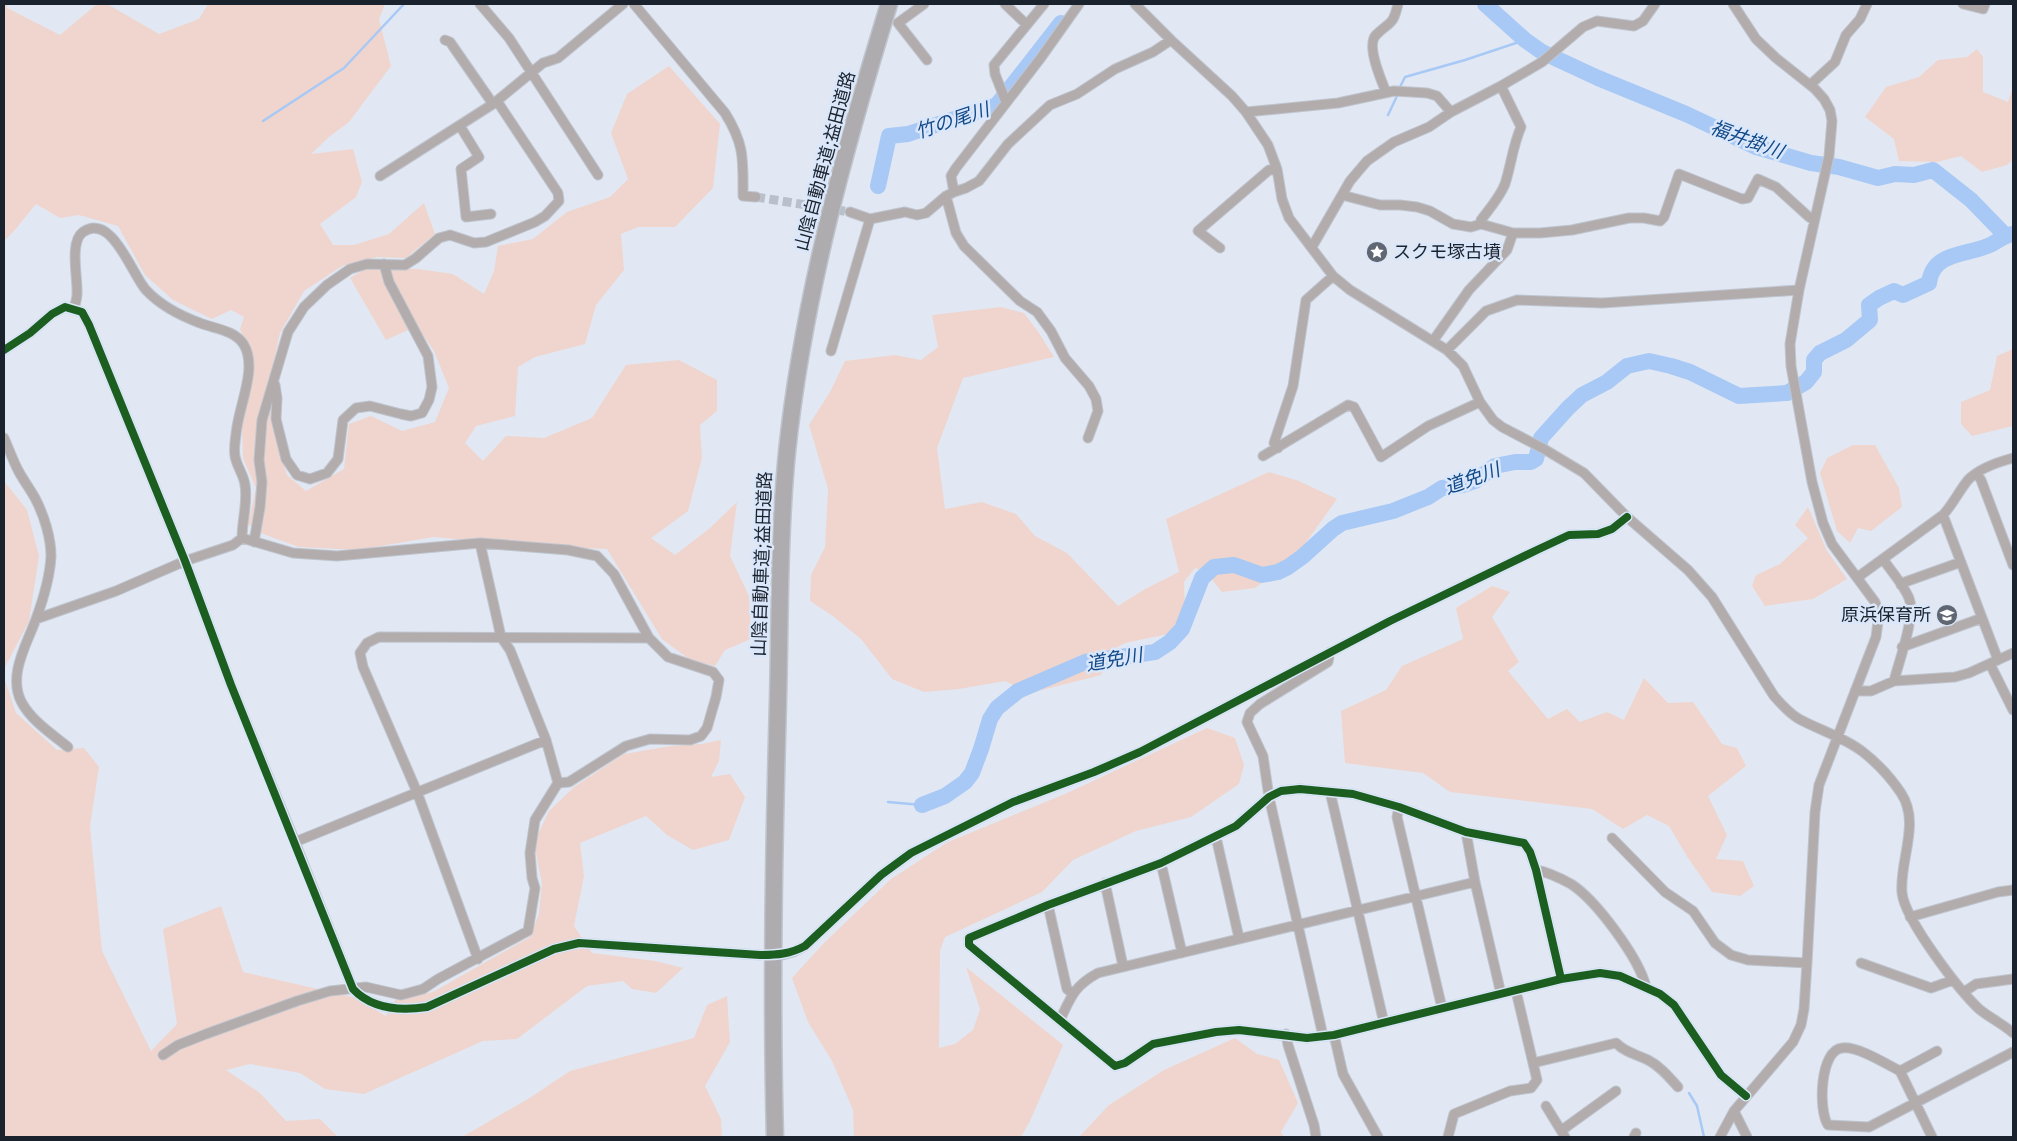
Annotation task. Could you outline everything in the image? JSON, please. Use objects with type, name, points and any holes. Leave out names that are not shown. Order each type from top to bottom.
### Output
[{"type":"highway","name":"山陰自動車道;益田道路","points":[[775,1137],[772,969],[775,792],[783,519],[787,453],[808,308],[856,110],[889,4]]},
{"type":"street","points":[[480,4],[509,38],[598,175]]},
{"type":"street","points":[[380,176],[495,102],[543,63],[558,58],[623,4]]},
{"type":"street","points":[[634,4],[725,113],[735,129],[742,150],[743,196],[756,197]]},
{"type":"street","points":[[924,4],[898,23],[927,60]]},
{"type":"street","points":[[1006,102],[995,74],[994,65],[1044,4]]},
{"type":"street","points":[[1079,4],[956,168],[951,176],[950,194],[956,233],[964,246],[1020,301],[1037,312],[1051,331],[1065,358],[1089,386],[1096,399],[1098,411],[1088,431],[1088,438]]},
{"type":"street","points":[[1135,4],[1232,96],[1246,112],[1268,145],[1277,169],[1282,199],[1289,218],[1312,246],[1332,276],[1350,290],[1447,350],[1463,366],[1472,381],[1480,402],[1493,420],[1502,427],[1584,473],[1627,516],[1701,583],[1712,597],[1774,696],[1786,710],[1862,751],[1887,774],[1902,795],[1909,811],[1909,832],[1902,892],[1904,905],[1910,917],[1953,980],[1980,1009],[2013,1033]]},
{"type":"street","points":[[1386,92],[1372,50],[1372,40],[1389,25],[1395,16],[1398,4]]},
{"type":"street","points":[[1312,246],[1350,181],[1367,161],[1394,142],[1422,130],[1542,62],[1583,27],[1596,21],[1634,26],[1643,21],[1655,4]]},
{"type":"street","points":[[1720,1137],[1734,1111],[1793,1042],[1801,1025],[1804,1009],[1815,812],[1819,785],[1876,637],[1880,614],[1875,602],[1858,577],[1832,544],[1823,523],[1812,482],[1791,358],[1790,344],[1799,290],[1829,156],[1832,121],[1830,110],[1824,99],[1810,85],[1756,39],[1733,4]]},
{"type":"street","points":[[1810,85],[1835,62],[1846,34],[1860,19],[1868,4]]},
{"type":"street","points":[[1963,4],[1983,9],[1985,4]]},
{"type":"street","points":[[1007,5],[1027,25]]},
{"type":"street","points":[[254,542],[262,482],[259,460],[262,420],[288,332],[304,307],[327,284],[350,269],[367,264],[405,265],[439,238],[450,235],[474,242],[486,242],[535,222],[545,216],[559,201],[558,193],[495,102],[450,42],[445,40]]},
{"type":"street","points":[[850,212],[870,219],[905,212],[917,215],[926,213],[950,194],[978,181],[1008,144],[1050,106],[1077,94],[1115,69],[1152,52],[1171,40]]},
{"type":"street","points":[[1481,224],[1481,220],[1498,198],[1505,184],[1514,144],[1521,126],[1501,86]]},
{"type":"street","points":[[1246,112],[1338,103],[1386,92],[1427,93],[1437,96],[1451,112]]},
{"type":"street","points":[[460,126],[479,157],[461,169],[466,217],[491,214]]},
{"type":"street","points":[[1220,248],[1198,231],[1269,170],[1277,169]]},
{"type":"street","points":[[1342,196],[1380,206],[1400,205],[1417,207],[1430,211],[1453,224],[1471,226],[1481,224],[1513,232],[1540,233],[1572,230],[1629,218],[1660,221],[1664,217],[1679,174],[1742,199],[1748,198],[1758,179],[1776,187],[1814,220]]},
{"type":"street","points":[[831,351],[870,219]]},
{"type":"street","points":[[74,309],[77,295],[75,243],[82,232],[90,229],[101,229],[113,236],[145,289],[166,307],[200,324],[232,334],[244,344],[250,365],[236,432],[235,458],[245,483],[246,497],[242,538]]},
{"type":"street","points":[[1433,341],[1469,290],[1508,250],[1513,232]]},
{"type":"street","points":[[274,383],[277,398],[276,419],[286,459],[297,475],[310,479],[326,473],[338,459],[343,420],[356,408],[370,406],[410,416],[422,413],[429,400],[432,387],[428,356],[389,282],[384,264]]},
{"type":"street","points":[[1278,448],[1274,444],[1293,386],[1306,300],[1332,276]]},
{"type":"street","points":[[1447,350],[1486,311],[1517,300],[1602,303],[1799,290]]},
{"type":"street","points":[[4,350],[30,333],[52,314],[65,307],[82,312],[185,561],[231,685],[353,989],[358,995],[378,1005],[405,1010],[427,1007],[554,949],[579,943],[760,955]]},
{"type":"street","points":[[1263,456],[1348,405],[1354,407],[1381,457],[1428,426],[1480,402]]},
{"type":"street","points":[[4,438],[20,474],[36,499],[49,536],[51,556],[48,578],[17,674],[17,689],[22,702],[37,722],[68,747]]},
{"type":"street","points":[[1858,577],[1943,515],[1952,506],[1969,480],[1995,463],[2013,458]]},
{"type":"street","points":[[1978,474],[2013,565]]},
{"type":"street","points":[[1943,515],[1982,618],[1994,662],[2013,710]]},
{"type":"street","points":[[782,955],[805,946],[881,875],[911,852],[1013,802],[1094,772],[1140,752],[1390,621],[1570,535],[1598,534],[1612,529],[1627,516]]},
{"type":"street","points":[[242,538],[293,553],[337,556],[480,543],[568,550],[597,556],[614,574],[649,638],[668,657],[713,672],[719,680],[716,698],[707,728],[701,736],[690,740],[650,739],[626,746],[569,782],[558,783]]},
{"type":"street","points":[[36,619],[116,591],[185,561],[233,545],[242,538]]},
{"type":"street","points":[[163,1055],[178,1045],[296,1001],[330,991],[366,987],[401,995],[423,989],[438,979],[528,931],[535,888],[532,878],[530,853],[534,820],[558,783],[546,740],[510,650],[501,637],[480,543]]},
{"type":"street","points":[[1883,559],[1908,596],[1911,607],[1910,622],[1894,681]]},
{"type":"street","points":[[1901,585],[1961,562]]},
{"type":"street","points":[[1902,647],[1982,618]]},
{"type":"street","points":[[478,958],[417,792],[363,667],[360,653],[367,643],[379,638],[649,638]]},
{"type":"street","points":[[1323,1036],[1269,797],[1263,756],[1247,722],[1250,713],[1260,704],[1328,662],[1330,652]]},
{"type":"street","points":[[1855,691],[1871,691],[1894,681],[1955,677],[1969,673],[2013,653]]},
{"type":"street","points":[[295,842],[546,740]]},
{"type":"street","points":[[1561,979],[1536,870],[1530,852],[1524,843],[1466,832],[1353,794],[1300,789],[1281,791],[1269,797],[1236,826],[1162,863],[1048,905],[969,938],[969,946],[1115,1066],[1125,1063],[1153,1044],[1216,1032],[1239,1030],[1286,1034],[1307,1038],[1334,1035],[1561,979],[1600,973],[1620,976],[1646,987],[1660,994],[1674,1005],[1721,1075],[1746,1096]]},
{"type":"street","points":[[1332,792],[1331,796],[1384,1023]]},
{"type":"street","points":[[1399,808],[1397,817],[1442,1008]]},
{"type":"street","points":[[1466,832],[1475,882],[1501,994]]},
{"type":"street","points":[[1216,837],[1239,938]]},
{"type":"street","points":[[1612,838],[1665,892],[1693,910],[1715,943],[1731,955],[1748,960],[1807,963]]},
{"type":"street","points":[[1162,863],[1182,953]]},
{"type":"street","points":[[1536,870],[1548,872],[1573,885],[1594,905],[1622,940],[1643,974],[1646,987]]},
{"type":"street","points":[[1060,1020],[1073,994],[1082,982],[1098,973],[1475,882]]},
{"type":"street","points":[[1105,883],[1123,966]]},
{"type":"street","points":[[1910,917],[1998,892],[2013,890]]},
{"type":"street","points":[[1048,905],[1067,989],[1073,994]]},
{"type":"street","points":[[1862,963],[1931,988],[1953,980]]},
{"type":"street","points":[[1964,992],[1976,984],[2013,980]]},
{"type":"street","points":[[1448,1137],[1454,1114],[1510,1091],[1531,1088],[1537,1080],[1516,990]]},
{"type":"street","points":[[1286,1034],[1316,1137]]},
{"type":"street","points":[[1334,1035],[1343,1074],[1378,1137]]},
{"type":"street","points":[[1533,1063],[1616,1043],[1622,1050],[1648,1060],[1664,1072],[1678,1087]]},
{"type":"street","points":[[1932,1137],[1915,1103],[1900,1071],[1852,1048],[1841,1048],[1833,1052],[1828,1062],[1822,1092],[1825,1120],[1828,1125],[1869,1128],[1915,1103],[2013,1052]]},
{"type":"street","points":[[1900,1071],[1936,1051]]},
{"type":"street","points":[[1546,1106],[1564,1134],[1616,1091]]},
{"type":"street","points":[[1734,1111],[1747,1137]]},
{"type":"shaded area","points":[[4,4],[8,4],[7,8],[60,35],[97,4],[107,4],[159,34],[199,19],[208,4],[385,4],[379,19],[391,66],[349,122],[311,154],[353,149],[362,182],[356,197],[320,224],[333,245],[354,245],[389,234],[424,203],[435,234],[406,258],[377,257],[342,266],[304,291],[280,333],[273,365],[271,421],[287,475],[306,491],[344,469],[349,424],[371,416],[402,431],[435,422],[449,388],[434,351],[417,326],[386,340],[350,278],[367,268],[418,269],[453,274],[484,294],[494,271],[498,246],[533,239],[567,212],[610,197],[628,179],[611,133],[627,94],[669,66],[720,124],[713,188],[675,227],[638,227],[621,234],[624,270],[596,305],[585,344],[535,357],[518,367],[515,416],[476,426],[465,443],[483,461],[506,436],[544,438],[592,418],[626,365],[679,360],[717,380],[717,411],[700,425],[702,458],[688,511],[651,538],[675,555],[710,528],[737,502],[730,556],[749,596],[751,639],[725,650],[715,666],[689,659],[662,639],[607,549],[533,546],[434,537],[357,550],[299,547],[263,534],[248,524],[256,488],[243,458],[242,423],[253,362],[240,329],[244,317],[231,310],[212,319],[173,300],[145,275],[118,226],[79,215],[60,218],[36,204],[4,241]]},
{"type":"shaded area","points":[[1977,49],[1983,57],[1983,92],[2008,102],[2013,87],[2013,159],[2007,165],[1982,172],[1961,156],[1937,162],[1899,161],[1894,139],[1865,117],[1886,87],[1919,77],[1938,60],[1967,57]]},
{"type":"shaded area","points":[[1001,307],[1024,313],[1054,357],[963,378],[937,448],[945,509],[982,502],[1016,514],[1035,536],[1067,553],[1118,606],[1145,589],[1179,572],[1166,519],[1269,472],[1299,481],[1337,499],[1294,559],[1255,588],[1222,592],[1205,571],[1195,568],[1184,582],[1185,611],[1168,634],[1125,643],[1110,651],[1101,675],[1030,693],[1005,681],[959,689],[924,692],[892,679],[861,639],[834,617],[810,601],[811,575],[825,547],[828,489],[809,425],[830,392],[845,361],[895,355],[921,360],[938,347],[932,315]]},
{"type":"shaded area","points":[[2013,349],[2013,426],[1972,436],[1961,424],[1961,402],[1990,390],[1997,356]]},
{"type":"shaded area","points":[[1853,445],[1875,445],[1899,488],[1902,507],[1871,531],[1858,528],[1850,543],[1837,531],[1820,473],[1827,458]]},
{"type":"shaded area","points":[[4,481],[27,510],[39,556],[29,621],[4,669]]},
{"type":"shaded area","points":[[1808,507],[1827,551],[1847,579],[1813,599],[1765,606],[1752,586],[1756,575],[1780,564],[1808,538],[1795,525]]},
{"type":"shaded area","points":[[1492,586],[1510,592],[1492,617],[1519,662],[1508,671],[1548,719],[1567,709],[1580,722],[1607,712],[1624,720],[1644,678],[1668,703],[1693,702],[1722,744],[1737,748],[1746,766],[1708,796],[1727,835],[1716,859],[1743,861],[1754,886],[1740,896],[1712,892],[1688,858],[1669,826],[1647,815],[1623,829],[1592,809],[1450,792],[1423,773],[1345,763],[1341,711],[1386,690],[1402,666],[1463,639],[1456,608]]},
{"type":"shaded area","points":[[4,677],[16,713],[57,750],[84,748],[99,767],[90,826],[102,951],[151,1051],[177,1024],[163,929],[221,906],[243,972],[353,997],[386,1016],[396,999],[433,992],[530,937],[539,914],[542,884],[534,843],[549,811],[574,787],[624,754],[721,740],[719,761],[711,777],[730,774],[745,797],[729,840],[693,850],[667,835],[646,816],[580,843],[584,876],[574,926],[592,953],[655,961],[683,968],[656,993],[632,989],[623,981],[587,986],[517,1039],[483,1041],[364,1094],[325,1089],[300,1073],[250,1064],[226,1070],[260,1093],[286,1121],[320,1119],[338,1137],[4,1137]]},
{"type":"shaded area","points":[[1207,728],[1235,738],[1244,765],[1239,784],[1191,817],[1136,831],[1073,860],[1042,892],[945,937],[940,951],[939,1048],[955,1044],[973,1030],[980,1009],[966,967],[1063,1045],[1030,1121],[1021,1137],[854,1137],[853,1110],[832,1061],[808,1022],[792,978],[824,943],[891,879],[948,842],[1065,794]]},
{"type":"shaded area","points":[[727,996],[730,1042],[705,1086],[721,1119],[722,1137],[462,1137],[528,1099],[570,1071],[694,1038],[707,1005]]},
{"type":"shaded area","points":[[1235,1038],[1257,1054],[1279,1060],[1298,1103],[1281,1132],[1284,1137],[1079,1137],[1109,1105],[1164,1070]]},
{"type":"waterway","points":[[263,121],[344,68],[404,4]]},
{"type":"waterway","name":"福井掛川","points":[[1485,4],[1525,40],[1542,52],[1598,78],[1686,114],[1756,147],[1811,163],[1839,167],[1878,178],[1895,174],[1914,175],[1933,170],[1971,200],[2005,235]]},
{"type":"waterway","name":"竹の尾川","points":[[878,186],[889,136],[908,134],[997,105],[1061,23]]},
{"type":"waterway","points":[[1399,89],[1405,77],[1525,40]]},
{"type":"waterway","points":[[1388,115],[1398,94]]},
{"type":"waterway","name":"道免川","points":[[922,805],[945,796],[965,782],[972,773],[990,719],[997,708],[1018,691],[1085,662],[1155,652],[1170,642],[1182,629],[1202,578],[1214,567],[1234,565],[1262,575],[1278,572],[1302,557],[1342,523],[1393,511],[1428,497],[1442,488],[1475,481],[1495,466],[1515,462],[1531,462],[1536,459],[1541,438],[1568,408],[1582,395],[1607,382],[1627,366],[1649,361],[1671,366],[1690,372],[1739,396],[1787,393],[1806,382],[1814,372],[1814,360],[1820,353],[1846,340],[1870,320],[1869,305],[1894,291],[1903,295],[1929,283],[1932,272],[1945,259],[1983,248],[2013,234]]},
{"type":"waterway","points":[[888,802],[922,805]]},
{"type":"waterway","points":[[1689,1093],[1697,1106],[1704,1137]]},
{"type":"tunnel","points":[[756,197],[850,212]]},
{"type":"cycle path","points":[[4,350],[30,333],[52,314],[65,307],[82,312],[185,561],[231,685],[353,989],[369,1001],[387,1007],[407,1009],[427,1007],[554,949],[579,943],[760,955],[783,954],[794,951],[805,946],[881,875],[911,853],[1013,802],[1094,772],[1140,752],[1390,621],[1539,549],[1569,535],[1598,534],[1612,529],[1627,517]]},
{"type":"cycle path","points":[[1561,979],[1536,870],[1530,852],[1524,843],[1466,832],[1399,807],[1353,794],[1300,789],[1281,791],[1269,797],[1236,826],[1161,863],[1048,905],[969,938],[969,945],[1115,1066],[1125,1063],[1153,1044],[1216,1032],[1239,1030],[1307,1038],[1334,1035],[1561,979],[1600,973],[1620,976],[1660,994],[1674,1005],[1721,1075],[1746,1096]]},
{"type":"place","name":"スクモ塚古墳","points":[[1377,252]]},
{"type":"place","name":"原浜保育所","points":[[1947,615]]}]
